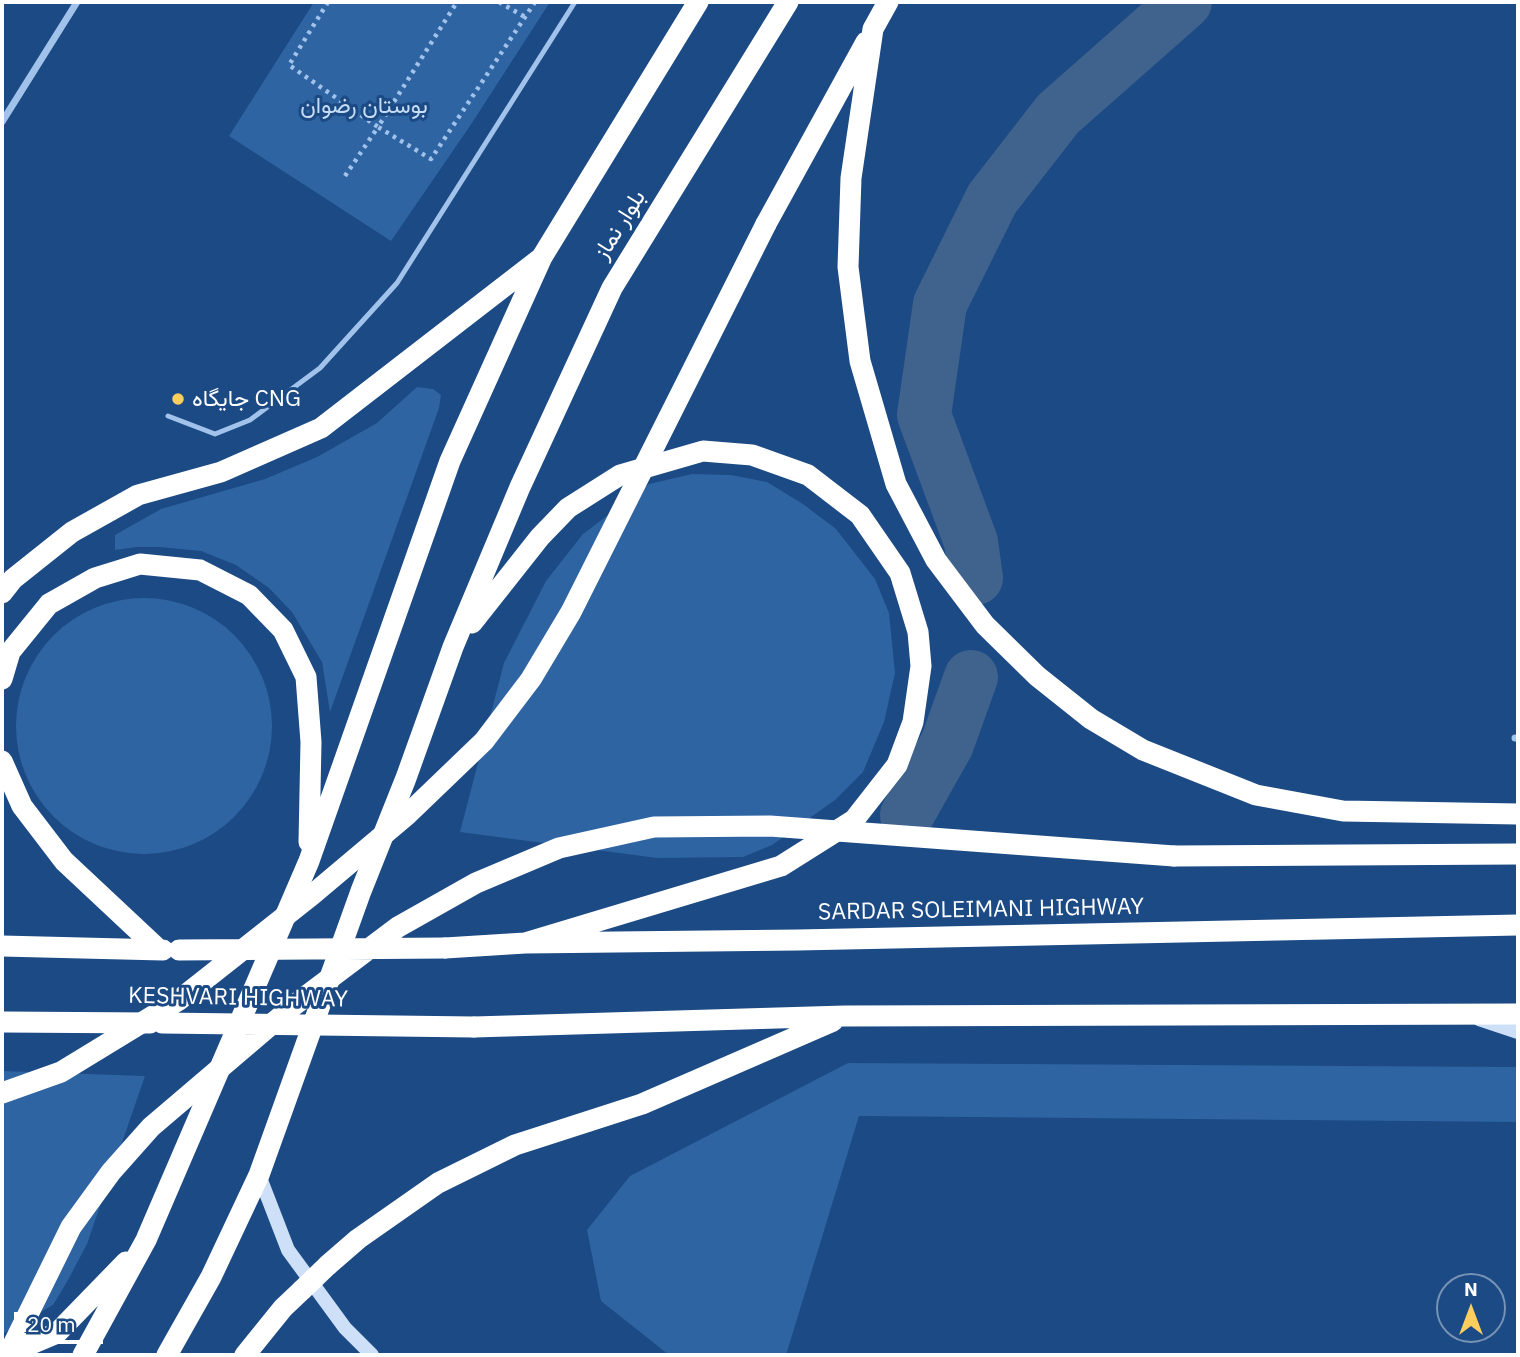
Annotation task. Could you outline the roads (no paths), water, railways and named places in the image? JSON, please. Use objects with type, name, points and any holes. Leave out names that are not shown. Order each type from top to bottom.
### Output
[{"type":"highway","points":[[83,1355],[146,1240],[309,862],[450,461],[542,257],[698,2]]},
{"type":"highway","name":"بلوار نماز","points":[[167,1355],[211,1278],[260,1175],[361,891],[406,778],[453,647],[520,487],[612,288],[788,2]]},
{"type":"highway","points":[[2,1093],[61,1072],[179,1000],[312,895],[407,815],[484,741],[531,679],[571,612],[766,224],[888,2]]},
{"type":"highway","points":[[873,29],[850,178],[848,267],[860,361],[896,484],[936,560],[985,625],[1037,676],[1091,719],[1143,750],[1256,795],[1343,811],[1518,814]]},
{"type":"highway","points":[[2,593],[13,579],[72,532],[138,495],[221,472],[321,428],[542,257]]},
{"type":"highway","points":[[453,647],[515,567],[568,508],[620,475],[704,451],[752,455],[808,475],[860,515],[900,573],[918,632],[921,666],[913,722],[897,765],[854,820],[780,866],[524,943]]},
{"type":"highway","points":[[2,679],[10,652],[50,604],[95,578],[140,564],[200,570],[249,595],[283,630],[306,677],[311,742],[309,862]]},
{"type":"highway","points":[[2,761],[22,806],[64,861],[168,950]]},
{"type":"highway","points":[[6,1355],[71,1227],[111,1172],[151,1127],[293,1006],[398,927],[476,883],[559,848],[654,828],[770,826],[1174,856],[1518,854]]},
{"type":"highway","name":"SARDAR SOLEIMANI HIGHWAY","points":[[445,948],[524,943],[812,940],[1518,925]]},
{"type":"highway","name":"KESHVARI HIGHWAY","points":[[2,946],[168,950],[445,948]]},
{"type":"highway","points":[[245,1355],[283,1308],[358,1238],[438,1183],[515,1145],[642,1104],[845,1016],[1518,1014]]},
{"type":"highway","name":"KESHVARI HIGHWAY","points":[[2,1021],[474,1027],[845,1016]]},
{"type":"highway","points":[[6,1355],[57,1333],[146,1240]]},
{"type":"main road","points":[[1464,1014],[1518,1032]]},
{"type":"main road","points":[[260,1175],[288,1250],[345,1328],[372,1355]]},
{"type":"street","points":[[2,122],[77,2]]},
{"type":"lane","points":[[167,416],[215,434],[250,420],[320,368],[397,283],[575,2]]},
{"type":"waterway","points":[[976,578],[971,542],[924,415],[940,304],[992,199],[1058,114],[1185,2]]},
{"type":"waterway","points":[[907,815],[947,744],[971,677]]},
{"type":"place","name":"جایگاه CNG","points":[[178,399]]},
{"type":"park label","name":"بوستان رضوان","points":[[364,106]]}]
